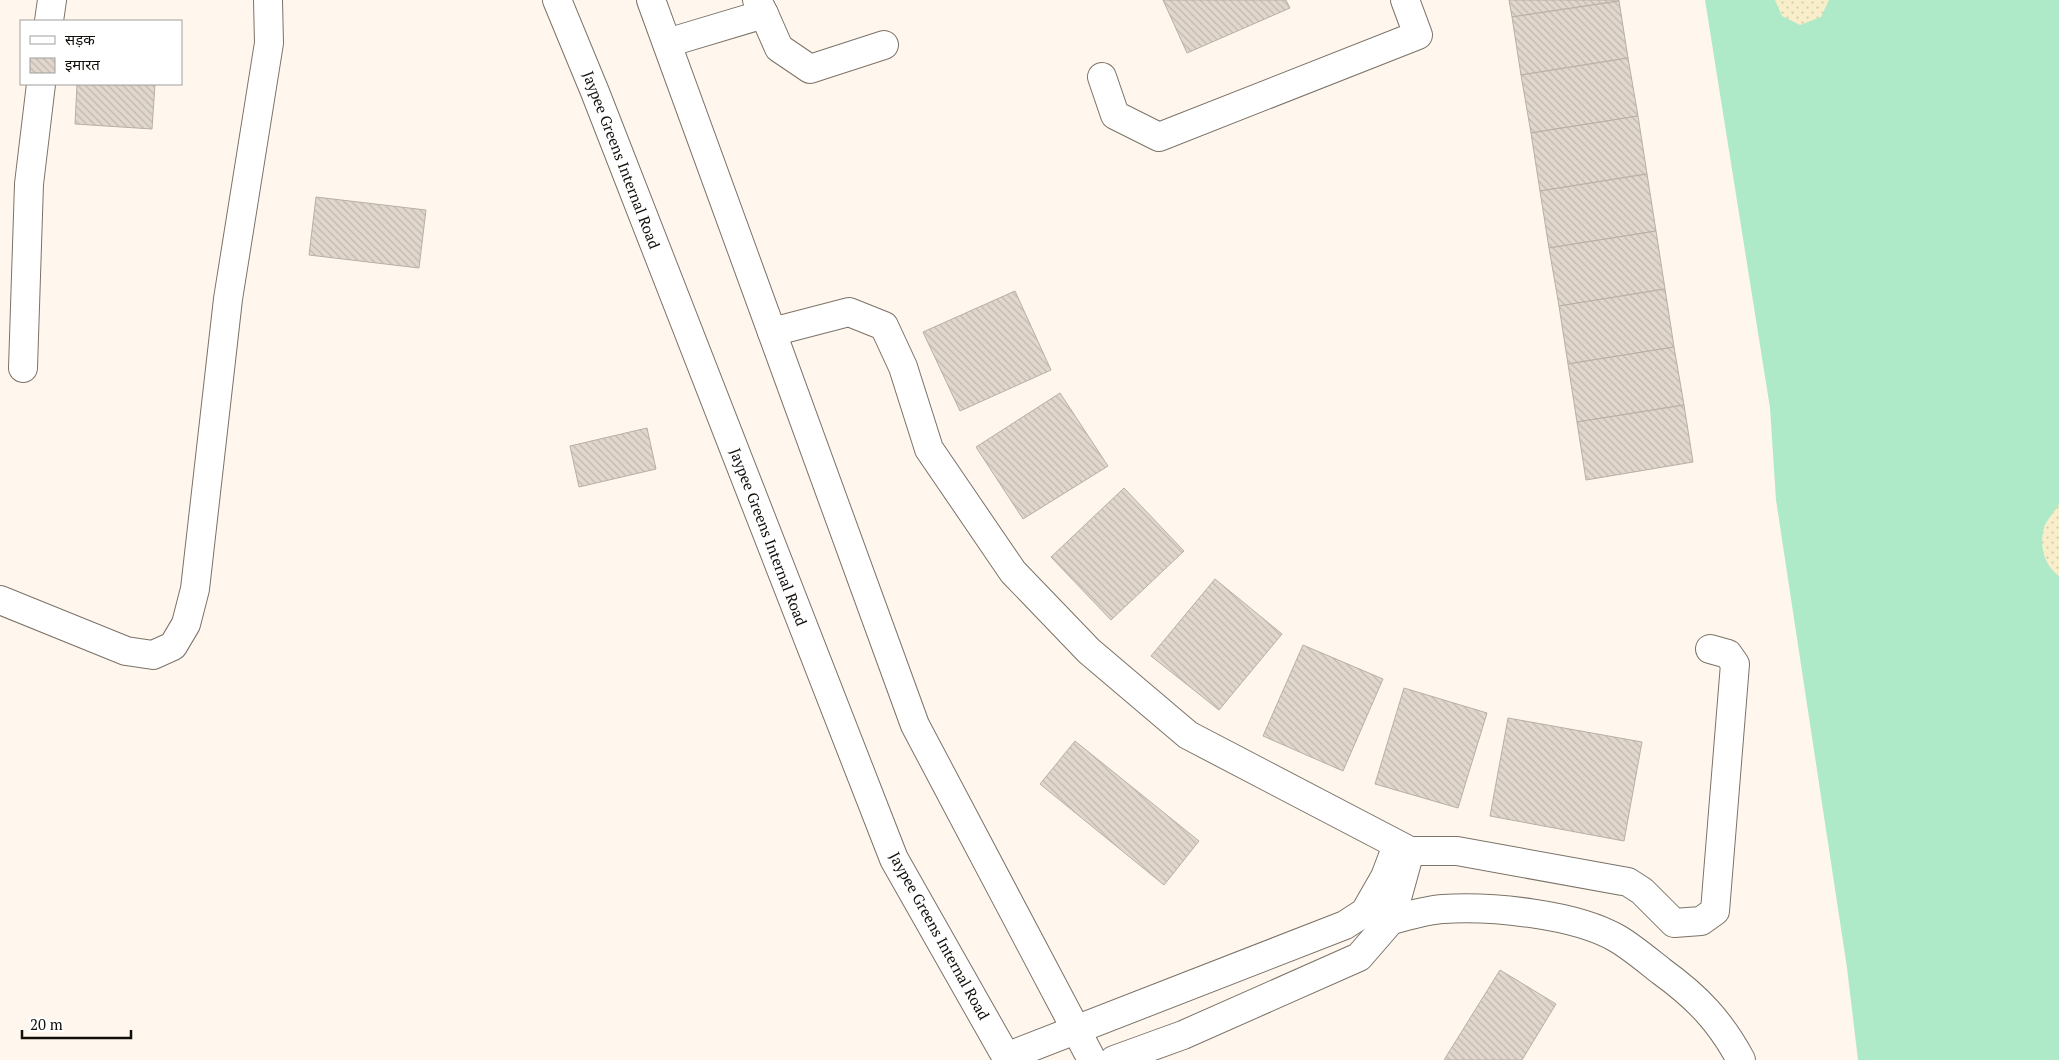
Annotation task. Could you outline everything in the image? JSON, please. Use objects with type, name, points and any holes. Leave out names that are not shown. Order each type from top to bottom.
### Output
[{"type":"street","points":[[49,20],[52,0]]},
{"type":"street","points":[[0,600],[126,651],[153,655],[173,646],[186,624],[195,589],[228,300],[269,43],[268,0]]},
{"type":"street","name":"Jaypee Greens Internal Road","points":[[557,0],[599,101],[894,859],[1007,1058]]},
{"type":"street","points":[[651,0],[915,725],[1092,1060]]},
{"type":"street","points":[[1102,78],[1115,115],[1159,137],[1418,35],[1404,0]]},
{"type":"street","points":[[667,44],[761,7],[779,48],[810,69],[884,45]]},
{"type":"street","points":[[23,368],[29,184],[41,85]]},
{"type":"street","points":[[772,332],[850,312],[884,326],[903,367],[929,448],[1013,572],[1089,651],[1188,734],[1404,848],[1458,851],[1628,882],[1642,891],[1674,923],[1701,921],[1715,911],[1736,664],[1728,654],[1710,648]]},
{"type":"street","points":[[1007,1058],[1345,925],[1365,912],[1404,848]]},
{"type":"street","points":[[1114,1060],[1182,1035],[1359,957],[1391,920],[1404,848]]},
{"type":"street","points":[[1391,920],[1442,909],[1489,910],[1552,917],[1587,925],[1618,939],[1691,993],[1728,1034],[1741,1060]]},
{"type":"green space","points":[[1705,0],[2059,0],[2059,1060],[1858,1060],[1847,968],[1776,500],[1770,408]]},
{"type":"sand","points":[[1775,0],[1829,0],[1821,17],[1800,25],[1782,16]]},
{"type":"sand","points":[[2059,504],[2059,576],[2046,561],[2042,542],[2045,525]]},
{"type":"building","points":[[1163,0],[1286,0],[1290,8],[1187,53]]},
{"type":"building","points":[[1509,0],[1619,0],[1619,1],[1512,17]]},
{"type":"building","points":[[1619,1],[1628,58],[1521,75],[1512,17]]},
{"type":"building","points":[[1628,58],[1638,116],[1531,133],[1521,75]]},
{"type":"building","points":[[77,85],[155,85],[152,129],[75,124]]},
{"type":"building","points":[[1638,116],[1647,174],[1540,191],[1531,133]]},
{"type":"building","points":[[1647,174],[1656,231],[1549,248],[1540,191]]},
{"type":"building","points":[[316,197],[426,210],[419,268],[309,255]]},
{"type":"building","points":[[1656,231],[1665,289],[1559,306],[1549,248]]},
{"type":"building","points":[[1665,289],[1674,347],[1568,364],[1559,306]]},
{"type":"building","points":[[1015,291],[1051,370],[960,411],[923,332]]},
{"type":"building","points":[[1674,347],[1684,405],[1577,422],[1568,364]]},
{"type":"building","points":[[1060,393],[1108,466],[1023,519],[976,447]]},
{"type":"building","points":[[1684,405],[1693,462],[1586,480],[1577,422]]},
{"type":"building","points":[[647,428],[656,469],[579,487],[570,446]]},
{"type":"building","points":[[1124,488],[1184,551],[1111,620],[1051,557]]},
{"type":"building","points":[[1215,579],[1282,634],[1219,710],[1151,656]]},
{"type":"building","points":[[1303,645],[1383,679],[1343,771],[1263,736]]},
{"type":"building","points":[[1404,688],[1487,713],[1458,808],[1375,784]]},
{"type":"building","points":[[1508,718],[1642,742],[1624,841],[1490,816]]},
{"type":"building","points":[[1075,741],[1199,841],[1164,885],[1040,784]]},
{"type":"building","points":[[1500,970],[1556,1004],[1522,1060],[1444,1060]]}]
